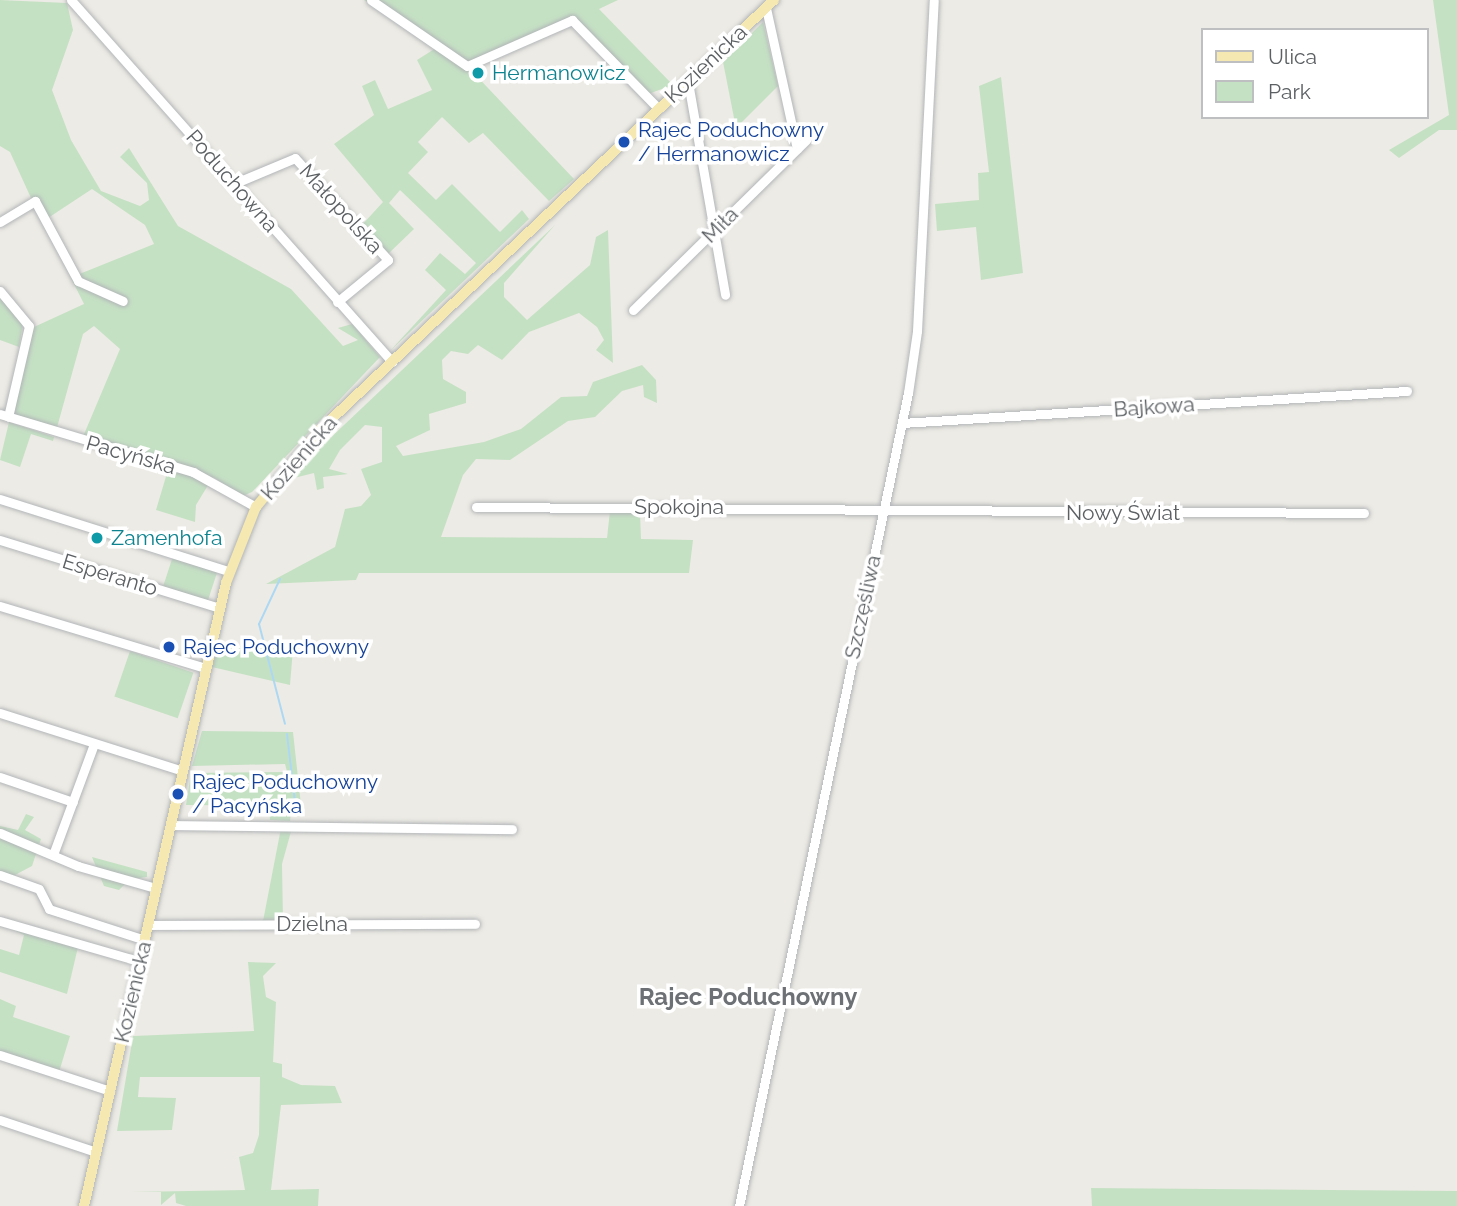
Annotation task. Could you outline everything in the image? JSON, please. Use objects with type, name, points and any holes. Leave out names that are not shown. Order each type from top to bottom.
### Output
[{"type":"main road","name":"Kozienicka","points":[[84,1206],[229,571],[257,507],[301,450],[770,4]]},
{"type":"street","name":"Poduchowna","points":[[71,0],[392,362]]},
{"type":"street","points":[[371,0],[467,66],[572,20],[659,109]]},
{"type":"street","name":"Szczęśliwa","points":[[739,1206],[902,423],[917,331],[934,0]]},
{"type":"street","points":[[770,4],[797,149]]},
{"type":"street","points":[[688,82],[725,295]]},
{"type":"street","name":"Miła","points":[[633,310],[806,139]]},
{"type":"street","name":"Małopolska","points":[[233,184],[295,158],[388,260],[337,302]]},
{"type":"street","points":[[0,222],[35,201],[78,281],[123,301]]},
{"type":"street","points":[[0,291],[29,326],[4,415]]},
{"type":"street","name":"Bajkowa","points":[[902,423],[1407,391]]},
{"type":"street","name":"Pacyńska","points":[[4,415],[193,472],[257,507]]},
{"type":"street","points":[[0,499],[229,571]]},
{"type":"street","name":"Spokojna","points":[[476,507],[883,510]]},
{"type":"street","name":"Nowy Świat","points":[[883,510],[1364,513]]},
{"type":"street","name":"Esperanto","points":[[0,540],[220,608]]},
{"type":"street","points":[[0,607],[206,668]]},
{"type":"street","points":[[0,713],[183,771]]},
{"type":"street","points":[[54,852],[94,744]]},
{"type":"street","points":[[0,778],[73,802]]},
{"type":"street","points":[[171,825],[512,829]]},
{"type":"street","points":[[0,833],[54,852],[78,866],[156,888]]},
{"type":"street","points":[[0,875],[39,889],[49,909],[145,940]]},
{"type":"street","points":[[0,921],[139,961]]},
{"type":"street","name":"Dzielna","points":[[148,925],[475,924]]},
{"type":"street","points":[[0,1055],[110,1091]]},
{"type":"street","points":[[0,1120],[96,1152]]},
{"type":"green space","points":[[0,0],[67,3],[73,30],[52,90],[71,140],[101,191],[140,206],[149,200],[147,183],[120,157],[129,148],[178,226],[291,289],[343,346],[358,340],[338,328],[352,324],[380,357],[252,492],[243,496],[213,477],[196,505],[195,522],[156,510],[170,463],[82,439],[120,349],[94,326],[83,334],[56,431],[12,416],[34,327],[84,304],[71,278],[127,303],[77,275],[154,244],[145,225],[92,189],[48,218],[31,198],[10,152],[0,146]]},
{"type":"green space","points":[[364,0],[618,0],[599,9],[673,85],[648,94],[572,22],[470,69],[574,179],[549,201],[483,133],[469,143],[442,117],[418,142],[428,152],[408,173],[436,200],[452,184],[500,232],[522,210],[529,219],[390,351],[446,290],[425,270],[440,253],[465,274],[476,263],[400,190],[389,203],[414,229],[388,254],[361,226],[383,202],[334,144],[374,115],[362,86],[375,80],[388,109],[432,90],[417,60],[436,48]]},
{"type":"green space","points":[[1433,0],[1457,0],[1457,130],[1439,130],[1399,158],[1389,150],[1449,115]]},
{"type":"green space","points":[[763,22],[778,86],[736,128],[723,62]]},
{"type":"green space","points":[[1001,77],[1023,273],[981,280],[976,227],[937,231],[935,204],[979,200],[978,173],[989,172],[979,86]]},
{"type":"green space","points":[[555,225],[504,283],[504,297],[527,320],[590,265],[596,237],[608,230],[613,363],[596,350],[604,340],[597,327],[579,313],[529,332],[502,360],[478,345],[468,354],[451,351],[442,360],[443,379],[466,392],[466,403],[429,414],[430,430],[396,446],[403,456],[484,442],[521,429],[561,397],[587,396],[593,382],[642,365],[656,380],[657,403],[644,397],[643,385],[622,391],[595,417],[568,421],[510,460],[476,459],[463,475],[441,537],[607,538],[610,511],[640,513],[641,539],[693,540],[689,573],[359,573],[356,580],[266,584],[335,547],[345,509],[361,506],[371,495],[361,469],[382,462],[382,427],[365,425],[340,450],[329,469],[348,474],[323,477],[324,488],[317,490],[314,473],[294,478],[306,461]]},
{"type":"green space","points":[[0,296],[23,323],[19,347],[0,340]]},
{"type":"green space","points":[[9,422],[54,437],[53,441],[31,434],[20,467],[0,460]]},
{"type":"green space","points":[[173,556],[218,571],[207,603],[162,588]]},
{"type":"green space","points":[[218,645],[293,649],[290,685],[212,667]]},
{"type":"green space","points":[[130,651],[193,673],[178,718],[114,696]]},
{"type":"green space","points":[[202,731],[293,732],[301,805],[292,804],[290,821],[270,820],[269,806],[186,805],[191,773],[287,772],[285,764],[192,766]]},
{"type":"green space","points":[[26,814],[34,817],[25,830],[41,839],[32,866],[13,876],[0,872],[0,826],[18,830]]},
{"type":"green space","points":[[281,828],[292,828],[282,864],[283,919],[263,921]]},
{"type":"green space","points":[[92,857],[147,872],[147,877],[130,879],[119,890],[104,886]]},
{"type":"green space","points":[[0,923],[78,947],[67,994],[0,972],[0,949],[19,955],[24,935]]},
{"type":"green space","points":[[248,962],[276,963],[263,976],[266,997],[276,1002],[273,1062],[282,1064],[282,1077],[301,1085],[335,1086],[342,1103],[281,1105],[271,1190],[319,1189],[318,1206],[186,1206],[176,1203],[175,1193],[161,1205],[161,1192],[131,1192],[245,1190],[239,1157],[253,1153],[259,1135],[260,1077],[140,1077],[138,1097],[176,1098],[172,1130],[117,1131],[133,1036],[254,1031]]},
{"type":"green space","points":[[0,999],[16,1006],[13,1017],[70,1036],[59,1072],[0,1054]]},
{"type":"green space","points":[[1091,1188],[1457,1191],[1457,1206],[1092,1206]]},
{"type":"waterway","points":[[280,579],[259,624],[285,724]]},
{"type":"waterway","points":[[287,734],[295,802]]},
{"type":"place","name":"Hermanowicz","points":[[478,73]]},
{"type":"place","name":"Rajec Poduchowny / Hermanowicz","points":[[624,142]]},
{"type":"place","name":"Zamenhofa","points":[[97,538]]},
{"type":"place","name":"Rajec Poduchowny","points":[[169,647]]},
{"type":"place","name":"Rajec Poduchowny / Pacyńska","points":[[178,794]]},
{"type":"district","name":"Rajec Poduchowny","points":[[748,997]]}]
